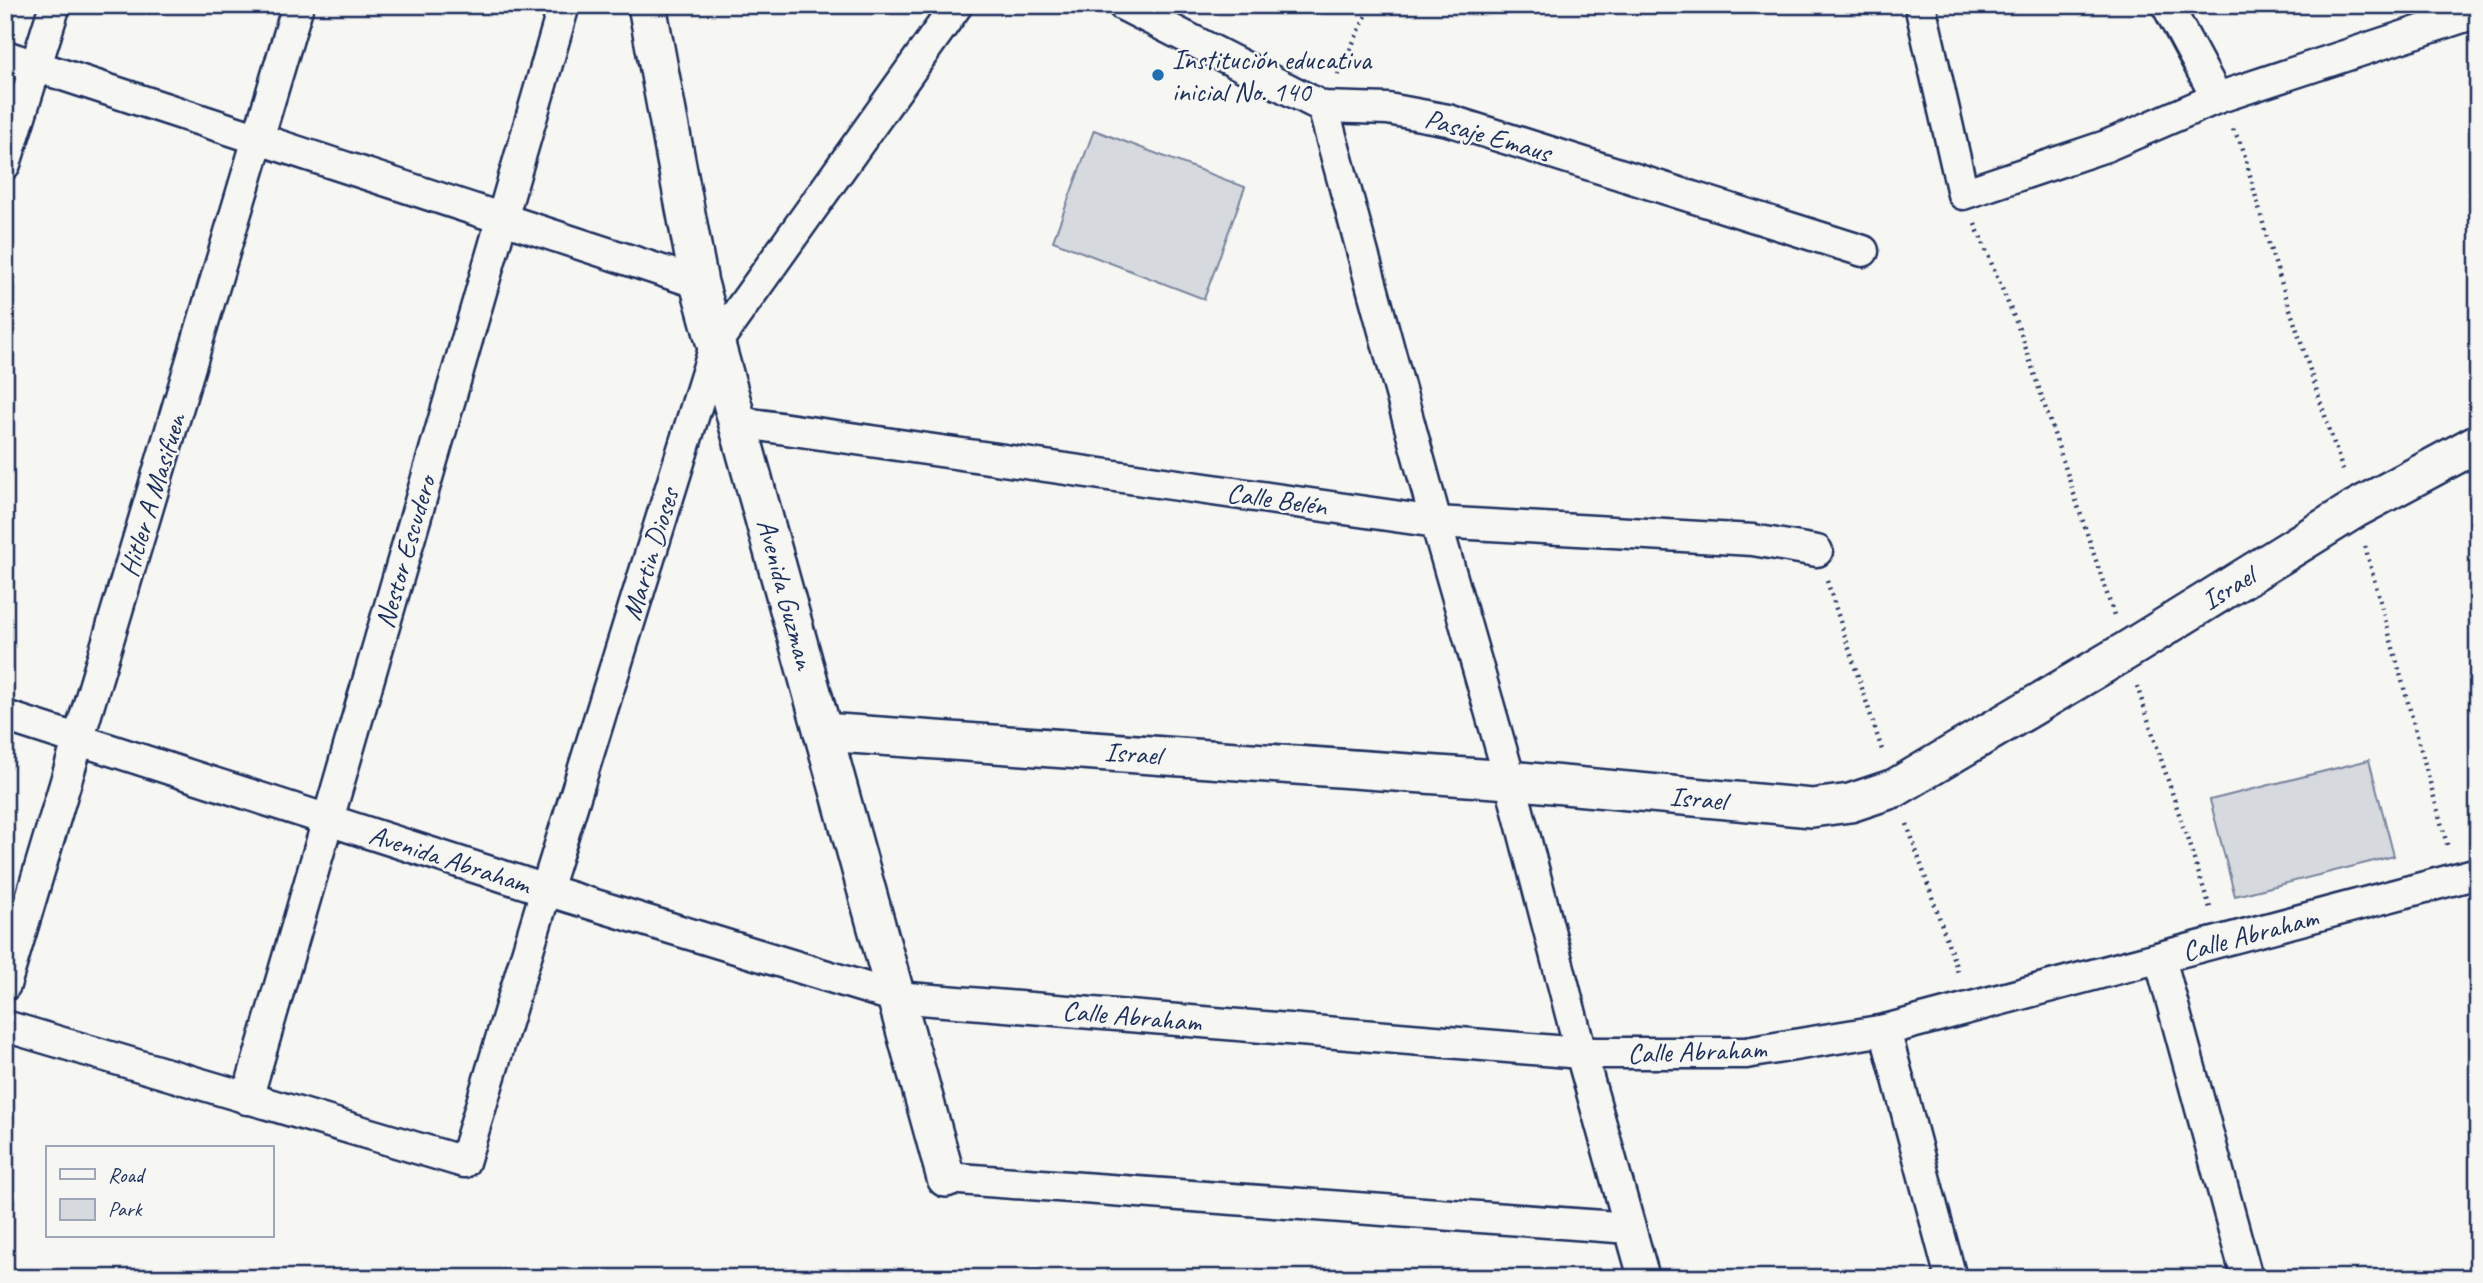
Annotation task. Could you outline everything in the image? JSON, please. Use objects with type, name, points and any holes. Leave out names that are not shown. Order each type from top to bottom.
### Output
[{"type":"street","points":[[5,164],[55,5]]},
{"type":"street","name":"Hitler A Masifuen","points":[[5,985],[298,5]]},
{"type":"street","name":"Nestor Escudero","points":[[247,1099],[565,5]]},
{"type":"street","name":"Avenida Guzman","points":[[647,5],[699,283],[946,1178]]},
{"type":"street","name":"Martin Dioses","points":[[247,1099],[464,1162],[716,343],[957,5]]},
{"type":"street","name":"Pasaje Emaus","points":[[1123,5],[1323,107],[1388,108],[1448,120],[1863,251]]},
{"type":"street","points":[[1920,5],[1963,194],[2106,146],[2217,98],[2469,15]]},
{"type":"street","points":[[2167,5],[2217,98]]},
{"type":"street","points":[[5,57],[699,283]]},
{"type":"street","points":[[1323,107],[1436,522],[1510,780],[1581,1053],[1644,1278]]},
{"type":"street","name":"Calle Belén","points":[[738,422],[1436,522],[1753,540],[1817,551]]},
{"type":"street","name":"Israel","points":[[823,732],[1510,780],[1812,808],[1850,803],[1895,788],[2126,652],[2355,509],[2478,443]]},
{"type":"street","name":"Avenida Abraham","points":[[5,716],[546,890],[897,996]]},
{"type":"street","name":"Calle Abraham","points":[[897,996],[1581,1053],[1745,1053],[1885,1030],[2478,873]]},
{"type":"street","points":[[2160,958],[2247,1278]]},
{"type":"street","points":[[5,1026],[247,1099]]},
{"type":"street","points":[[1885,1030],[1951,1278]]},
{"type":"street","points":[[946,1178],[1630,1228]]},
{"type":"path","points":[[1323,107],[1371,5]]},
{"type":"path","points":[[1963,194],[2021,334],[2221,940]]},
{"type":"green space","points":[[1094,130],[1245,187],[1204,299],[1053,241]]},
{"type":"green space","points":[[2369,760],[2394,856],[2235,896],[2210,800]]},
{"type":"place","name":"Institución educativa inicial No. 140","points":[[1158,75]]}]
